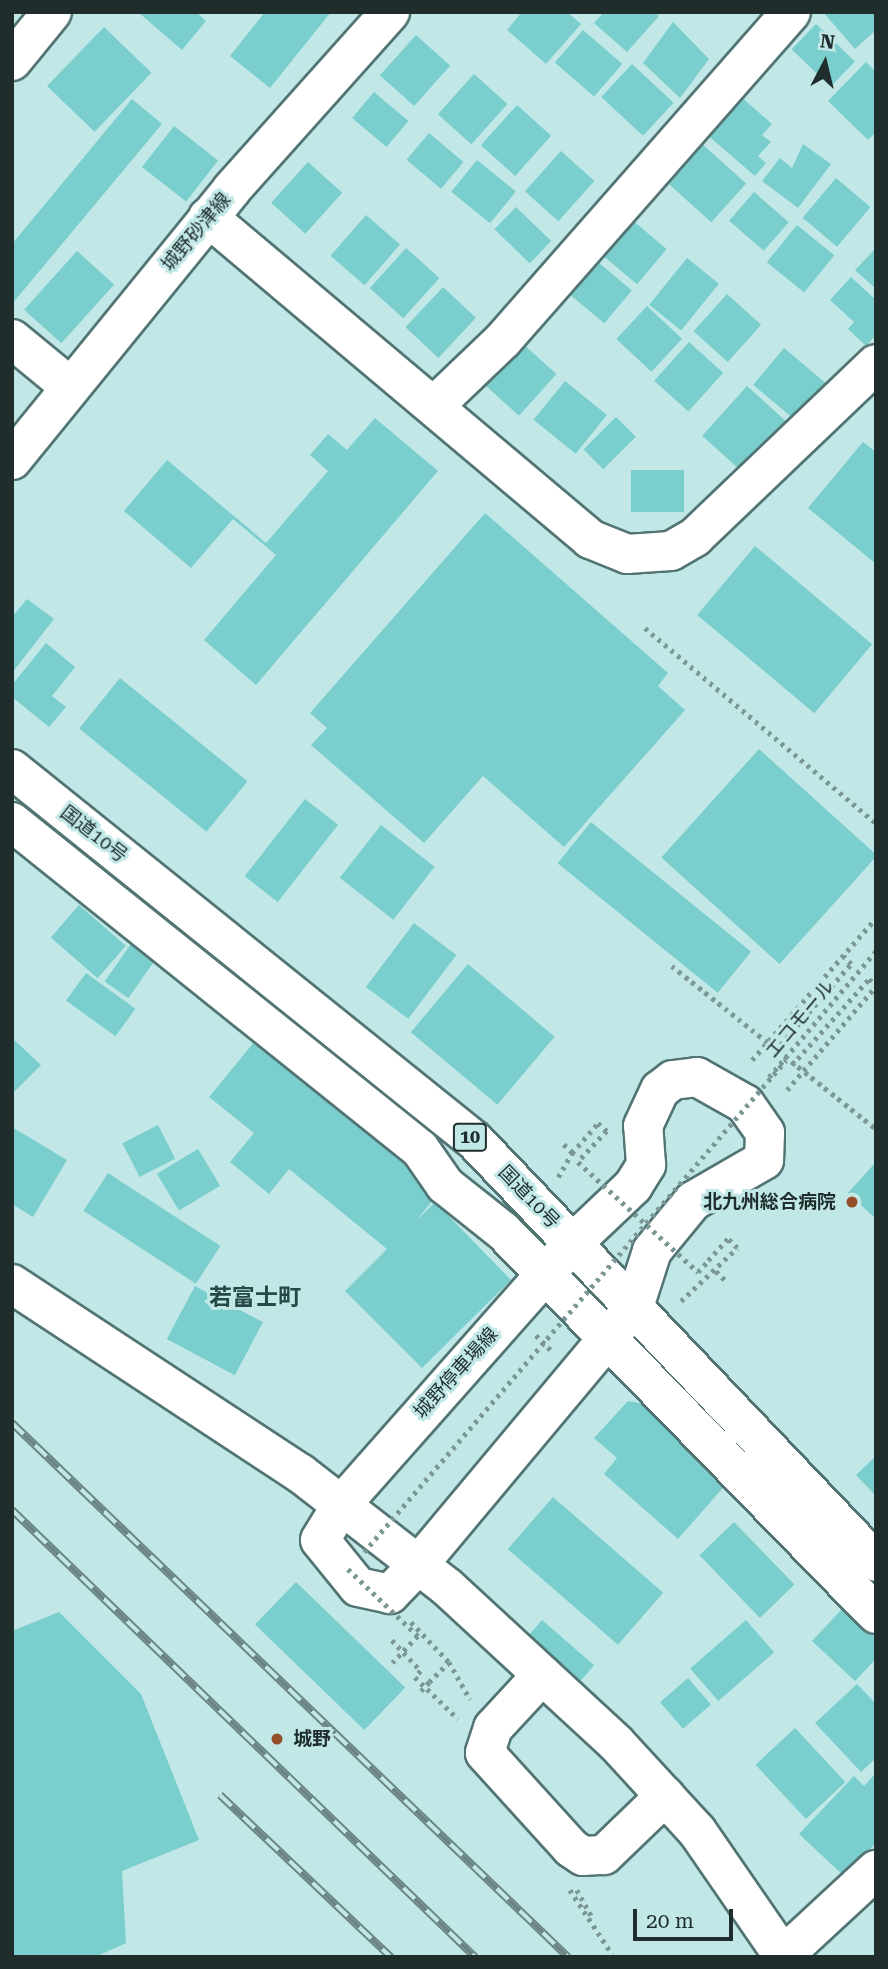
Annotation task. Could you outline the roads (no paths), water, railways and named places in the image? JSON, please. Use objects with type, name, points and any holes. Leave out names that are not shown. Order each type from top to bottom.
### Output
[{"type":"main road","points":[[12,61],[52,12]]},
{"type":"main road","name":"城野砂津線","points":[[12,460],[68,385],[208,217],[390,12]]},
{"type":"main road","points":[[434,406],[503,341],[791,12]]},
{"type":"main road","points":[[208,217],[590,538],[610,549],[649,555],[695,537],[876,363]]},
{"type":"main road","points":[[12,339],[68,385]]},
{"type":"main road","name":"国道10号","points":[[12,769],[419,1093],[573,1243],[876,1562]]},
{"type":"main road","name":"10","points":[[12,822],[420,1149],[445,1185],[545,1274],[610,1338],[876,1614]]},
{"type":"main road","name":"城野停車場線","points":[[419,1564],[390,1594],[358,1587],[320,1540],[341,1504],[545,1274],[573,1243],[634,1186],[646,1165],[643,1125],[660,1090],[673,1080],[697,1077],[745,1104],[765,1133],[764,1160],[693,1202],[652,1251],[634,1307]]},
{"type":"main road","points":[[12,1284],[341,1504],[419,1564],[542,1675],[698,1831],[783,1956],[876,1870]]},
{"type":"main road","points":[[419,1564],[634,1307]]},
{"type":"main road","points":[[542,1675],[493,1728],[485,1752],[571,1848],[583,1856],[604,1855],[665,1796]]},
{"type":"railway","points":[[12,1423],[568,1957]]},
{"type":"railway","points":[[12,1510],[475,1957]]},
{"type":"railway","points":[[220,1795],[391,1957]]},
{"type":"place","name":"北九州総合病院","points":[[852,1202]]},
{"type":"place","name":"城野","points":[[277,1739]]},
{"type":"district","name":"若富士町","points":[[255,1298]]}]
